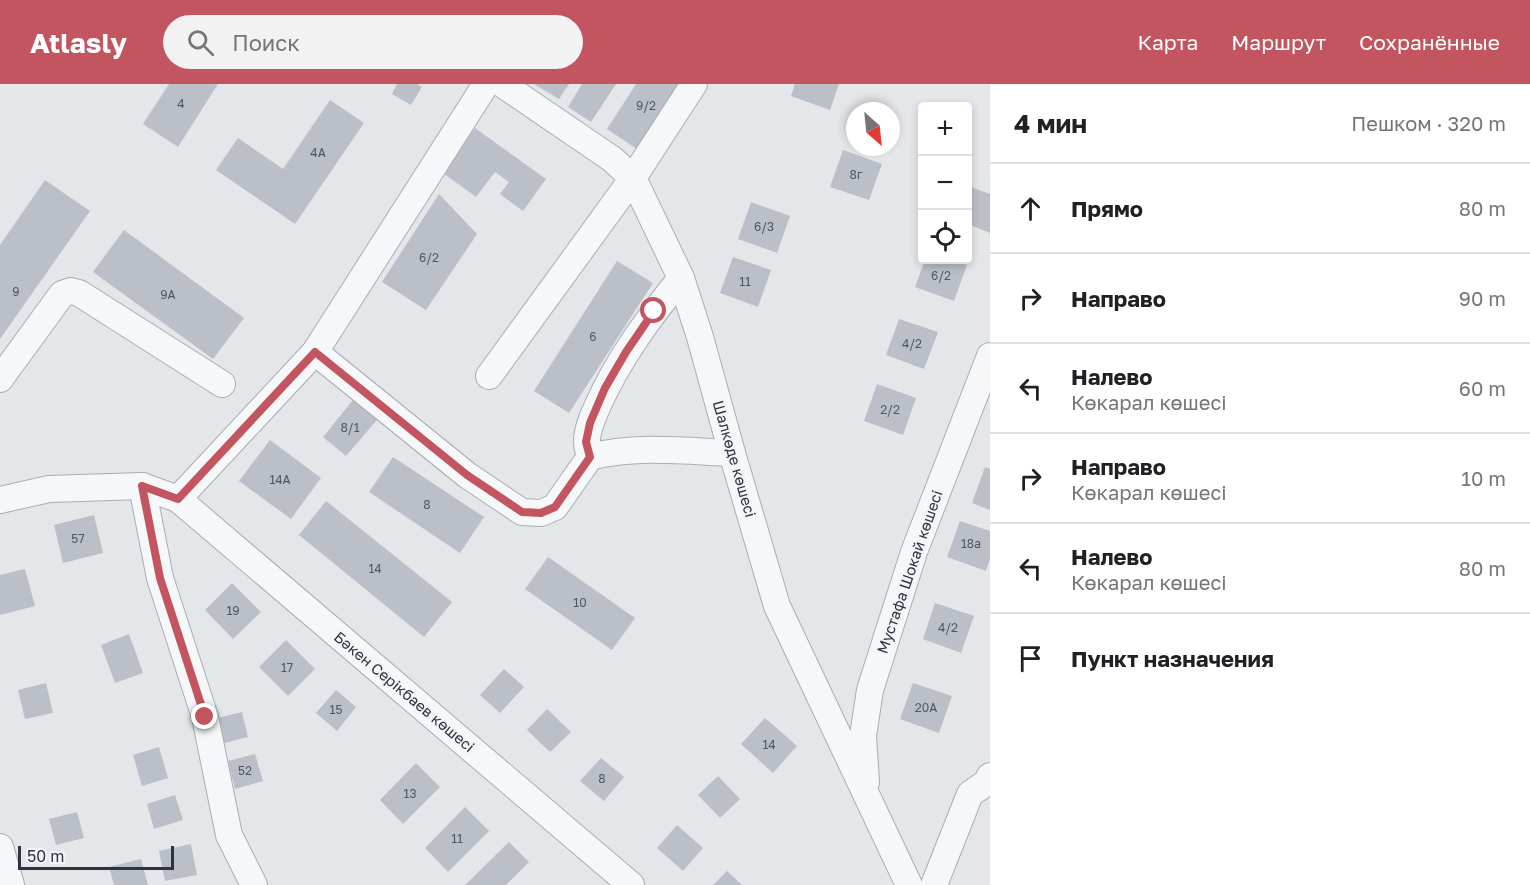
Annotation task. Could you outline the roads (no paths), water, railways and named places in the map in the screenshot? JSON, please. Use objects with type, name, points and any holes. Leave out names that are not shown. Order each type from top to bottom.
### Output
[{"type":"street","points":[[489,376],[633,178],[694,84]]},
{"type":"street","points":[[0,500],[49,489],[142,486],[178,499],[315,352],[503,85]]},
{"type":"street","name":"Шалкөде көшесі","points":[[503,85],[612,159],[633,178],[681,278],[777,606],[909,885]]},
{"type":"street","points":[[590,457],[586,442],[590,423],[605,388],[654,311],[681,278]]},
{"type":"street","points":[[0,379],[62,294],[71,291],[79,293],[222,384]]},
{"type":"street","points":[[315,352],[467,475],[522,512],[541,513],[555,507],[590,457],[617,452],[658,449],[732,453]]},
{"type":"street","name":"Мустафа Шокай көшесі","points":[[866,795],[863,736],[870,690],[914,552],[990,356]]},
{"type":"street","points":[[142,486],[160,578],[205,717],[229,835],[254,885]]},
{"type":"street","name":"Бәкен Серікбаев көшесі","points":[[178,499],[631,885]]},
{"type":"street","points":[[934,885],[970,794],[986,783],[990,776]]},
{"type":"street","points":[[0,847],[11,885]]}]
